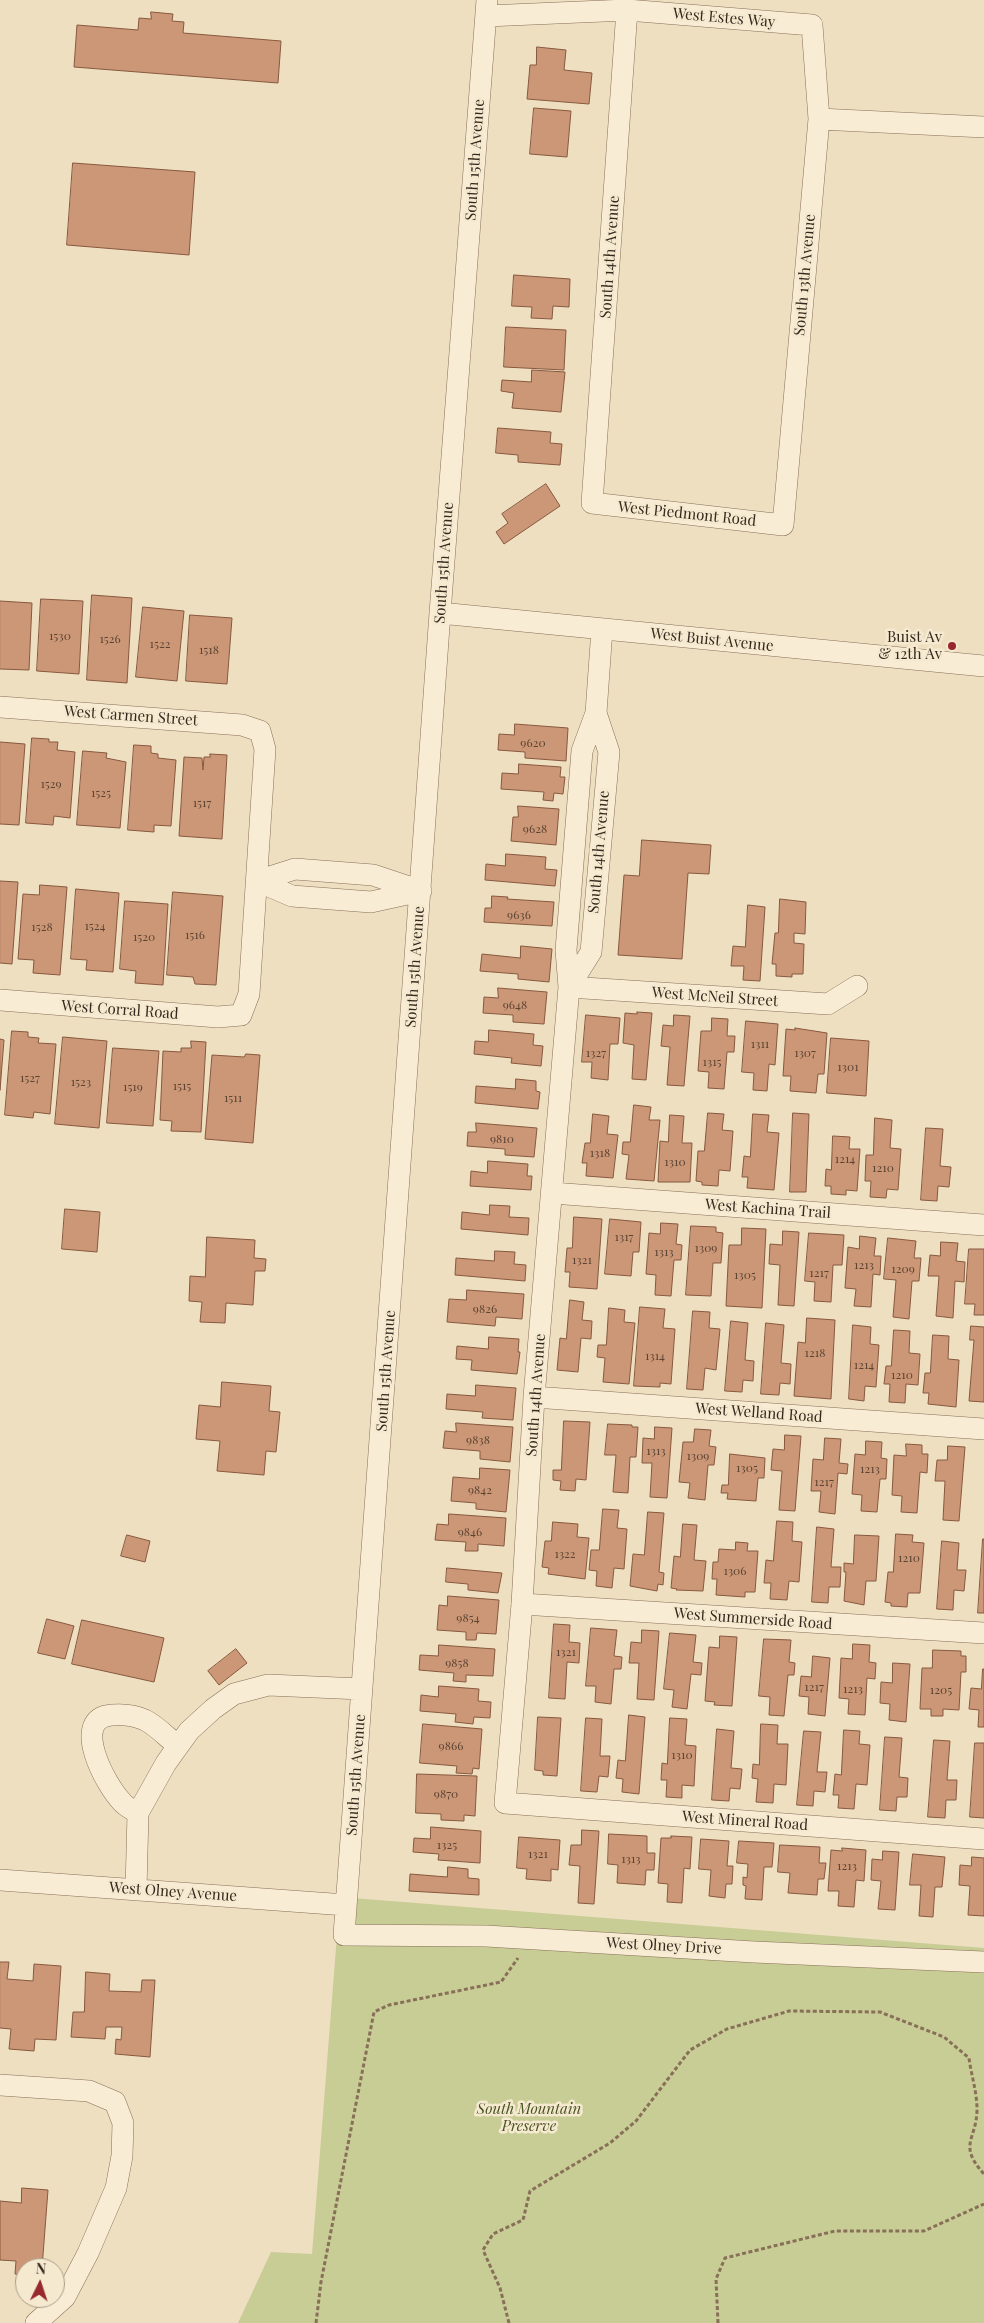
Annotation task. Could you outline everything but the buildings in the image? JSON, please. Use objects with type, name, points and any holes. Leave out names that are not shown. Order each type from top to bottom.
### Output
[{"type":"street","name":"West Estes Way","points":[[487,8],[627,10],[812,25]]},
{"type":"street","name":"South 15th Avenue","points":[[344,1935],[440,613],[487,8]]},
{"type":"street","name":"South 14th Avenue","points":[[592,504],[627,10]]},
{"type":"street","name":"South 13th Avenue","points":[[783,524],[819,119],[812,25]]},
{"type":"street","points":[[819,119],[984,127]]},
{"type":"street","name":"West Piedmont Road","points":[[592,504],[783,524]]},
{"type":"street","name":"West Buist Avenue","points":[[440,613],[984,666]]},
{"type":"street","name":"South 14th Avenue","points":[[505,1803],[522,1604],[534,1397],[569,987],[566,950],[582,751],[596,713],[602,629]]},
{"type":"street","name":"West Carmen Street","points":[[0,707],[242,724],[260,731],[265,750],[257,881]]},
{"type":"street","name":"South 14th Avenue","points":[[569,987],[591,952],[609,752],[596,713]]},
{"type":"street","points":[[580,782],[605,784]]},
{"type":"street","points":[[257,881],[295,869],[373,875],[421,891]]},
{"type":"street","points":[[328,899],[330,872]]},
{"type":"street","points":[[257,881],[292,896],[371,902],[421,891]]},
{"type":"street","name":"West Corral Road","points":[[0,1000],[218,1017],[240,1015],[249,994],[257,881]]},
{"type":"street","name":"West McNeil Street","points":[[569,987],[828,1004],[856,986]]},
{"type":"street","name":"West Kachina Trail","points":[[552,1193],[984,1225]]},
{"type":"street","name":"West Welland Road","points":[[534,1397],[984,1429]]},
{"type":"street","name":"West Summerside Road","points":[[522,1604],[984,1633]]},
{"type":"street","points":[[136,1890],[138,1813],[166,1763],[178,1746],[189,1731],[212,1709],[234,1694],[252,1688],[284,1684],[362,1689]]},
{"type":"street","points":[[138,1813],[122,1803],[98,1765],[92,1738],[94,1724],[103,1715],[125,1714],[146,1720],[178,1746]]},
{"type":"street","name":"West Mineral Road","points":[[505,1803],[984,1839]]},
{"type":"street","name":"West Olney Avenue","points":[[0,1880],[346,1905]]},
{"type":"street","name":"West Olney Drive","points":[[344,1935],[486,1936],[984,1962]]},
{"type":"street","points":[[0,2085],[89,2090],[115,2102],[123,2123],[122,2156],[116,2188],[88,2253],[65,2297],[38,2322]]},
{"type":"path","points":[[316,2323],[321,2282],[374,2012],[389,2005],[501,1982],[516,1961],[527,1938]]},
{"type":"path","points":[[509,2323],[500,2288],[482,2250],[493,2234],[524,2220],[530,2191],[610,2143],[636,2121],[690,2050],[727,2029],[789,2011],[880,2012],[944,2037],[969,2058],[977,2109],[969,2146],[973,2161],[984,2174]]},
{"type":"path","points":[[718,2323],[716,2279],[725,2258],[835,2231],[924,2231],[984,2204]]},
{"type":"green space","name":"South Mountain Preserve","points":[[340,1897],[984,1948],[984,2323],[238,2323],[271,2252],[312,2254]]},
{"type":"place","name":"Buist Av & 12th Av","points":[[952,646]]}]
